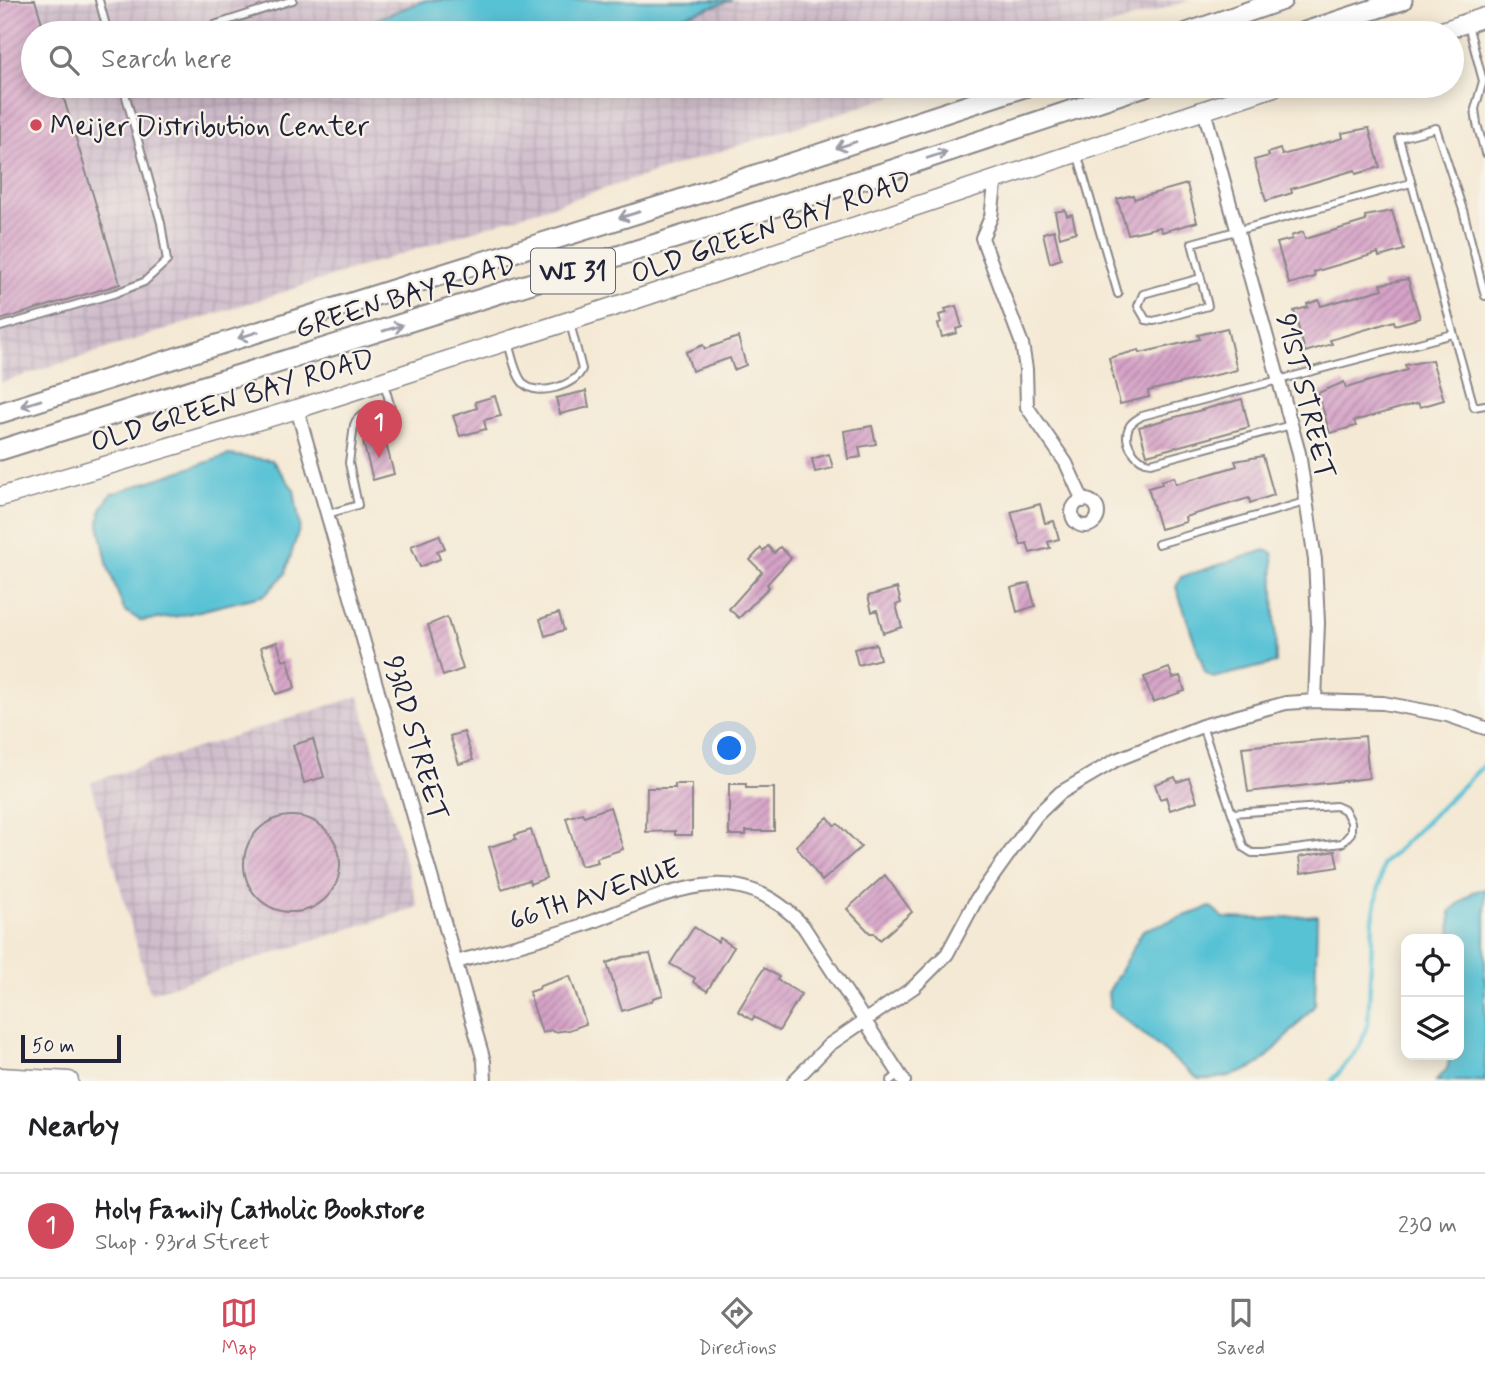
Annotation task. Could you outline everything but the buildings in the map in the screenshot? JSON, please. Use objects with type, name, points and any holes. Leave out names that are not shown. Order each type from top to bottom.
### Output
[{"type":"main road","points":[[1325,21],[1350,8],[1402,0]]},
{"type":"main road","points":[[1221,21],[1277,1]]},
{"type":"main road","name":"GREEN BAY ROAD","points":[[0,413],[680,199],[990,98]]},
{"type":"main road","name":"GREEN BAY ROAD","points":[[0,450],[853,183],[1109,98]]},
{"type":"street","points":[[1464,24],[1485,17]]},
{"type":"street","name":"OLD GREEN BAY ROAD","points":[[0,497],[298,409],[1240,98]]},
{"type":"street","name":"91ST STREET","points":[[1204,110],[1299,453],[1316,585],[1315,701]]},
{"type":"street","points":[[996,178],[991,217],[982,238],[1022,344],[1027,407],[1066,463],[1083,500]]},
{"type":"street","name":"93RD STREET","points":[[298,409],[484,1061],[485,1081]]},
{"type":"street","points":[[794,1081],[829,1045],[914,987],[947,954],[976,900],[1036,816],[1060,793],[1116,760],[1202,726],[1286,703],[1383,703],[1447,715],[1485,728]]},
{"type":"street","name":"66TH AVENUE","points":[[456,962],[579,927],[683,888],[702,884],[744,888],[766,897],[795,916],[864,1019],[898,1078]]},
{"type":"street","points":[[0,1077],[69,1081]]},
{"type":"lane","points":[[99,0],[105,21]]},
{"type":"lane","points":[[227,21],[293,0]]},
{"type":"lane","points":[[1467,23],[1483,81],[1475,109],[1476,124],[1485,153]]},
{"type":"lane","points":[[0,327],[116,293],[144,282],[167,261],[161,223],[126,98]]},
{"type":"lane","points":[[1485,296],[1463,210],[1436,128],[1399,138],[1474,407],[1485,405]]},
{"type":"lane","points":[[1076,151],[1118,294]]},
{"type":"lane","points":[[1201,278],[1143,295],[1138,306],[1141,315],[1146,320],[1154,321],[1208,306],[1201,278],[1192,243],[1410,183]]},
{"type":"lane","points":[[507,341],[519,378],[528,387],[540,390],[568,384],[580,376],[582,369],[569,321]]},
{"type":"lane","points":[[1291,425],[1151,463],[1136,458],[1130,448],[1127,432],[1130,425],[1142,416],[1453,334]]},
{"type":"lane","points":[[328,514],[358,505],[349,463],[351,438],[355,420],[360,415],[391,408],[383,381]]},
{"type":"lane","points":[[1158,544],[1307,501]]},
{"type":"lane","points":[[1202,726],[1244,848],[1252,853],[1342,843],[1351,833],[1351,822],[1345,810],[1336,806],[1232,813]]},
{"type":"shaded area","points":[[0,0],[1190,0],[1124,21],[21,21],[21,98],[887,98],[0,383]]},
{"type":"shaded area","points":[[359,696],[418,907],[150,993],[91,782]]},
{"type":"water","points":[[426,0],[732,0],[667,21],[372,21]]},
{"type":"water","points":[[229,455],[272,460],[294,490],[300,526],[285,574],[265,595],[179,616],[141,621],[124,610],[108,567],[99,524],[101,509],[111,494]]},
{"type":"water","points":[[1265,550],[1273,553],[1276,663],[1213,678],[1205,672],[1176,587],[1181,577]]},
{"type":"water","points":[[1485,889],[1485,1081],[1436,1081],[1447,1069],[1449,1060],[1464,1060],[1464,934],[1451,934],[1450,911],[1473,892]]},
{"type":"water","points":[[1211,907],[1224,918],[1264,919],[1317,915],[1315,1005],[1256,1066],[1228,1076],[1198,1079],[1110,1007],[1108,993],[1143,930]]},
{"type":"waterway","points":[[1332,1081],[1360,1046],[1368,1023],[1373,919],[1383,864],[1485,764]]},
{"type":"place","name":"Meijer Distribution Center","points":[[36,125]]},
{"type":"place","name":"Holy Family Catholic Bookstore","points":[[379,458]]}]
